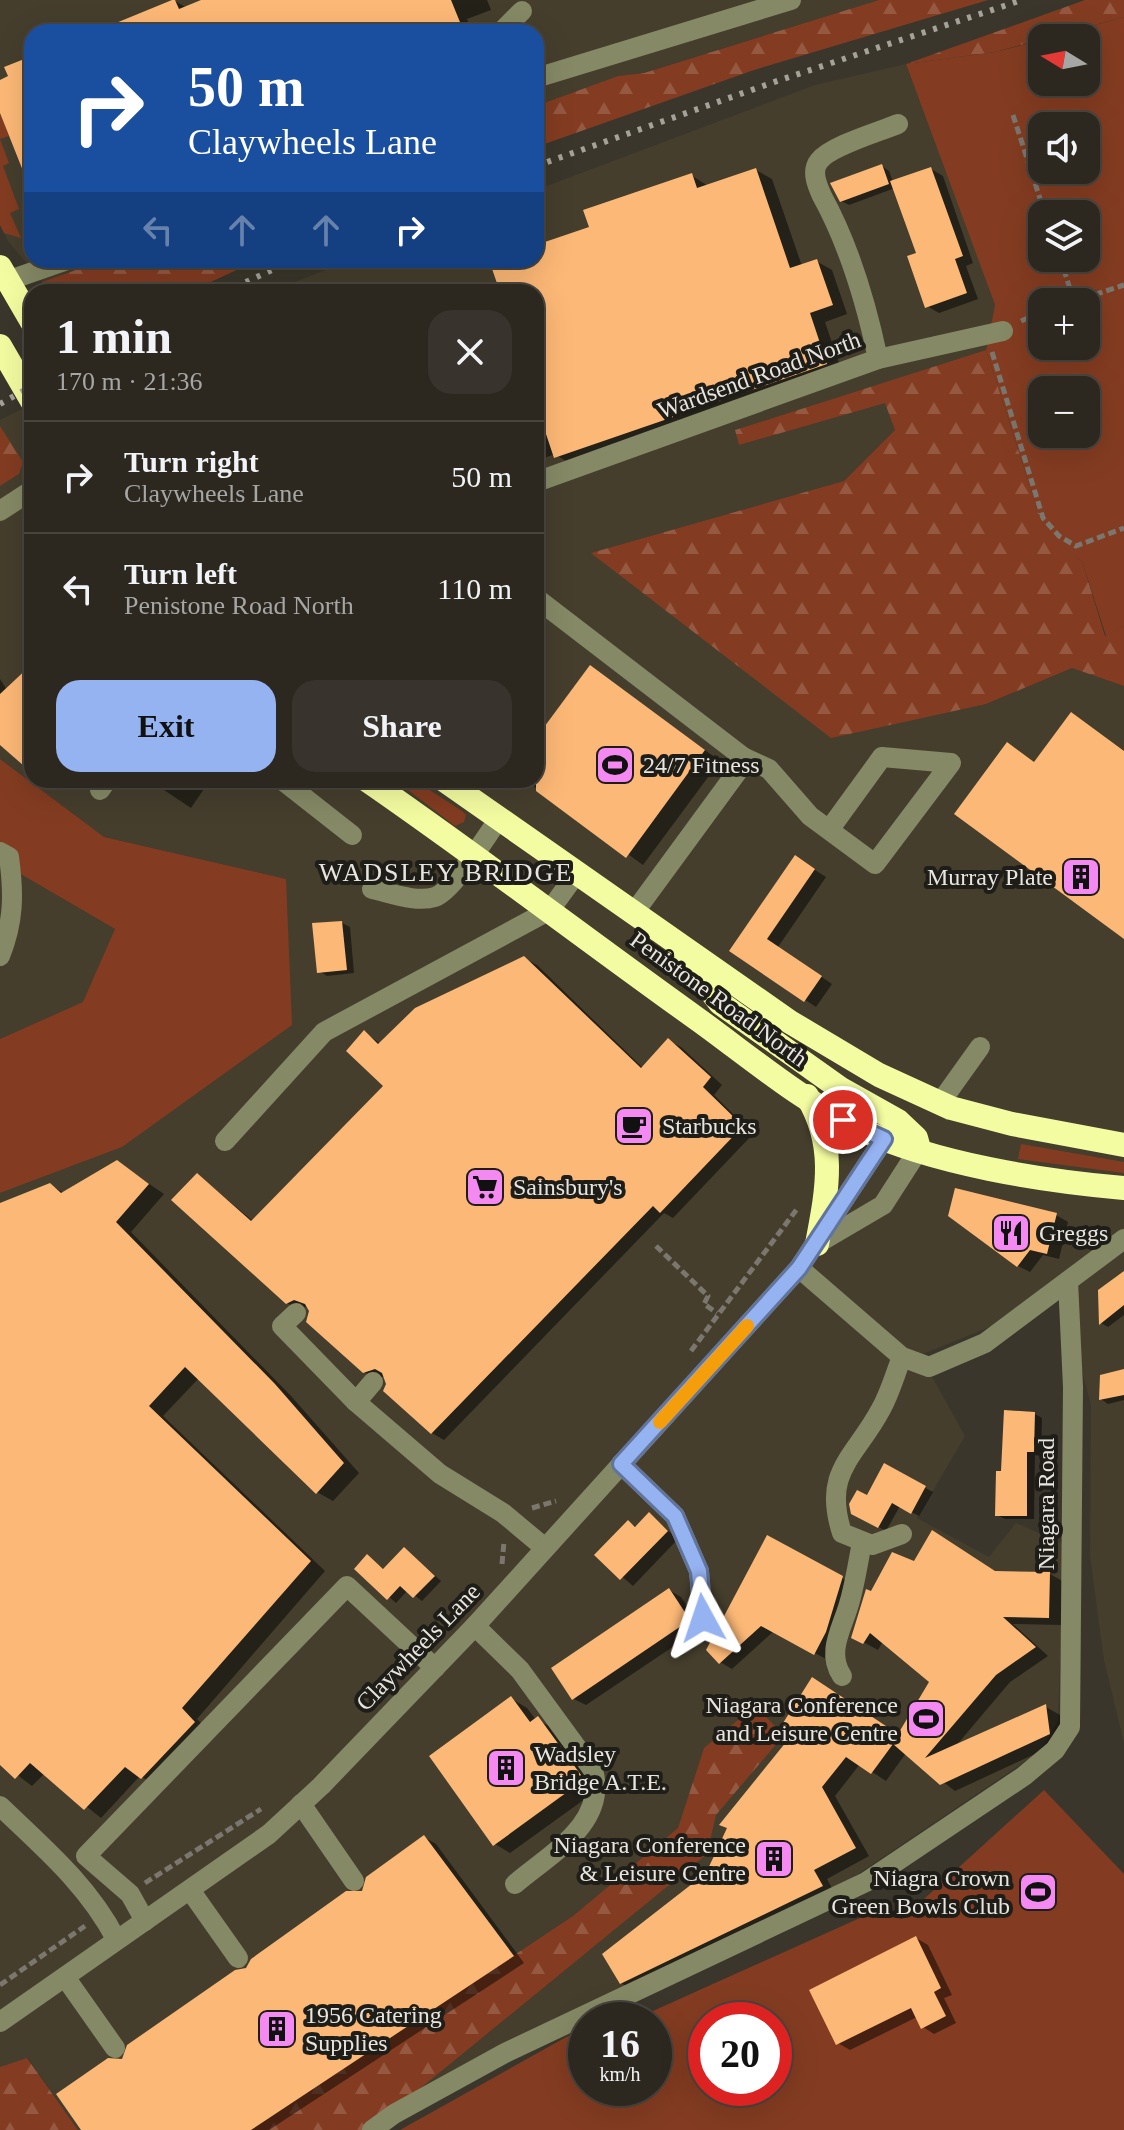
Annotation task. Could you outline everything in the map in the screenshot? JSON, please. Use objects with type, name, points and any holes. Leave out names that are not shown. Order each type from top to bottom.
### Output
[{"type":"highway","points":[[2,280],[24,311]]},
{"type":"highway","points":[[0,346],[24,387]]},
{"type":"highway","name":"Penistone Road North","points":[[379,788],[807,1096],[858,1128],[891,1130],[919,1149],[1034,1178],[1124,1188]]},
{"type":"highway","name":"Penistone Road North","points":[[455,788],[790,1022],[869,1070],[933,1101],[1012,1124],[1124,1145]]},
{"type":"highway","points":[[673,941],[720,1003],[841,1089],[891,1130],[933,1101]]},
{"type":"highway","points":[[807,1096],[822,1127],[829,1168],[817,1244]]},
{"type":"street","points":[[544,76],[791,0]]},
{"type":"street","points":[[509,24],[522,11]]},
{"type":"street","points":[[878,359],[866,303],[840,230],[817,185],[816,172],[819,161],[831,152],[898,124]]},
{"type":"street","points":[[2,280],[41,268]]},
{"type":"street","name":"Wardsend Road North","points":[[544,479],[878,359],[928,345],[995,334]]},
{"type":"street","points":[[0,511],[24,495]]},
{"type":"street","points":[[544,604],[743,757],[769,769],[810,816],[875,864],[951,763],[882,757],[829,830]]},
{"type":"street","points":[[633,914],[740,768],[743,757]]},
{"type":"street","points":[[292,788],[352,835]]},
{"type":"street","points":[[372,889],[412,898],[436,897],[451,884],[499,819]]},
{"type":"street","points":[[0,852],[9,857],[15,900],[0,956]]},
{"type":"street","points":[[225,1141],[324,1032],[550,910],[576,874]]},
{"type":"street","points":[[933,1101],[980,1047]]},
{"type":"street","name":"Claywheels Lane","points":[[0,2022],[269,1834],[301,1804],[475,1626],[799,1268],[891,1130]]},
{"type":"street","name":"Claywheels Lane","points":[[817,1244],[883,1205],[919,1149]]},
{"type":"street","points":[[799,1268],[902,1357],[929,1367],[985,1343],[1124,1239]]},
{"type":"street","name":"Niagara Road","points":[[372,2130],[394,2114],[505,2053],[866,1882],[1024,1776],[1055,1750],[1070,1727],[1073,1387],[1068,1281]]},
{"type":"street","points":[[296,1313],[282,1326],[356,1402],[440,1474],[517,1523],[545,1548]]},
{"type":"street","points":[[902,1357],[881,1410],[840,1469],[836,1514],[842,1533],[862,1542],[872,1545],[889,1542],[902,1534]]},
{"type":"street","points":[[356,1402],[373,1382]]},
{"type":"street","points":[[621,1464],[675,1516],[699,1571],[703,1618]]},
{"type":"street","points":[[842,1676],[838,1669],[836,1636],[849,1607],[862,1542]]},
{"type":"street","points":[[145,1921],[130,1894],[86,1856],[347,1586],[435,1668]]},
{"type":"street","points":[[475,1626],[520,1670],[593,1770],[598,1787],[594,1809],[583,1825],[515,1884]]},
{"type":"street","points":[[301,1804],[354,1881]]},
{"type":"street","points":[[0,1806],[66,1869],[103,1914],[116,1939]]},
{"type":"street","points":[[190,1890],[238,1958]]},
{"type":"street","points":[[65,1977],[115,2048]]},
{"type":"path","points":[[1013,115],[1040,200]]},
{"type":"path","points":[[1100,293],[1124,285]]},
{"type":"path","points":[[995,334],[1043,518],[1059,536],[1076,546],[1124,528]]},
{"type":"path","points":[[685,1359],[717,1313],[786,1228],[805,1196]]},
{"type":"path","points":[[656,1246],[708,1296],[704,1304],[717,1313]]},
{"type":"path","points":[[494,1576],[502,1565],[504,1538],[528,1508],[555,1503],[561,1496]]},
{"type":"path","points":[[130,1894],[273,1798]]},
{"type":"path","points":[[0,1985],[103,1914]]},
{"type":"shaded area","points":[[0,0],[879,0],[643,73],[618,76],[544,103],[544,24],[24,24],[24,260],[0,225]]},
{"type":"shaded area","points":[[906,64],[995,305],[986,350],[735,430],[739,445],[886,402],[895,430],[844,481],[592,553],[929,715],[986,704],[1072,668],[1124,686],[1124,1743],[1104,1660],[1090,1556],[1091,1405],[1060,1286],[1025,1313],[920,1355],[965,1436],[917,1518],[989,1557],[1016,1523],[1064,1544],[1058,1721],[1039,1752],[855,1876],[606,2002],[568,2002],[568,2021],[395,2109],[707,1854],[716,1815],[783,1735],[704,1748],[678,1828],[573,1916],[251,2130],[78,2130],[28,2058],[0,2067],[0,1193],[122,1147],[286,879],[104,837],[39,788],[544,788],[544,284],[290,284],[331,268],[544,268],[544,187],[815,85]]},
{"type":"shaded area","points":[[30,268],[81,268],[42,282]]},
{"type":"shaded area","points":[[24,408],[24,777],[0,759],[0,486],[19,474],[23,463],[0,426],[0,420]]},
{"type":"shaded area","points":[[0,862],[115,929],[84,1002],[0,1039]]},
{"type":"green space","points":[[879,0],[988,0],[754,70],[544,144],[544,103],[618,76],[644,73]]},
{"type":"green space","points":[[1085,0],[1124,0],[1124,17],[1098,24],[1028,24],[1028,43],[995,52],[906,64]]},
{"type":"green space","points":[[1124,17],[1124,626],[1106,636],[1082,561],[1056,543],[1042,523],[986,350],[995,305],[906,64],[995,52],[1028,44],[1028,96],[1100,96],[1099,24]]},
{"type":"green space","points":[[0,113],[9,136],[0,139]]},
{"type":"green space","points":[[0,139],[9,163],[3,166],[19,209],[10,213],[21,238],[4,233],[0,225]]},
{"type":"green space","points":[[81,268],[241,268],[206,284],[42,282]]},
{"type":"green space","points":[[986,350],[1042,523],[1057,543],[1082,561],[1105,636],[1124,626],[1124,686],[1072,668],[986,704],[831,738],[591,553],[844,481],[895,430],[885,403],[739,445],[735,430]]},
{"type":"green space","points":[[0,426],[23,462],[19,474],[0,486]]},
{"type":"green space","points":[[0,759],[24,777],[24,788],[39,788],[104,837],[286,879],[292,1025],[122,1147],[0,1193],[0,1039],[83,1002],[115,929],[0,862]]},
{"type":"green space","points":[[405,788],[426,788],[462,811],[466,815],[464,822],[455,826]]},
{"type":"green space","points":[[1021,1144],[1124,1162],[1124,1173],[1018,1159]]},
{"type":"green space","points":[[755,1706],[784,1735],[716,1815],[707,1854],[395,2109],[364,2130],[251,2130],[573,1916],[678,1828],[704,1748]]},
{"type":"green space","points":[[1044,1790],[1124,1874],[1124,2130],[400,2130],[568,2036],[568,2106],[672,2106],[672,2002],[871,1913],[902,1919]]},
{"type":"green space","points":[[27,2058],[78,2130],[0,2130],[0,2067]]},
{"type":"building","points":[[172,0],[179,9],[201,0],[451,0],[461,24],[114,24]]},
{"type":"building","points":[[24,59],[24,173],[0,113],[0,80],[8,76],[4,67]]},
{"type":"building","points":[[882,164],[889,184],[840,202],[830,183]]},
{"type":"building","points":[[931,167],[963,256],[955,259],[967,293],[925,308],[907,256],[916,253],[890,181]]},
{"type":"building","points":[[756,168],[790,268],[817,259],[833,305],[810,313],[827,364],[554,458],[544,428],[544,284],[497,284],[492,268],[544,268],[544,242],[589,227],[583,210],[692,173],[697,188]]},
{"type":"building","name":"24/7 Fitness","points":[[590,665],[705,750],[626,858],[536,791],[536,788],[544,788],[544,727]]},
{"type":"building","points":[[24,672],[24,766],[0,745],[0,694]]},
{"type":"building","name":"Murray Plate","points":[[1071,712],[1124,751],[1124,939],[954,814],[1007,742],[1034,762]]},
{"type":"building","points":[[795,855],[815,869],[767,939],[822,976],[804,1002],[729,951]]},
{"type":"building","points":[[342,921],[347,970],[317,973],[312,923]]},
{"type":"building","name":"Sainsbury's","points":[[524,956],[641,1068],[668,1038],[711,1077],[703,1087],[743,1126],[660,1213],[653,1206],[431,1434],[383,1391],[386,1384],[382,1373],[375,1369],[363,1373],[306,1322],[309,1311],[305,1304],[294,1300],[286,1304],[171,1200],[197,1173],[251,1221],[383,1086],[346,1051],[364,1030],[378,1044],[415,1008]]},
{"type":"building","points":[[117,1160],[149,1184],[116,1222],[275,1384],[344,1463],[316,1494],[185,1367],[149,1406],[311,1561],[182,1708],[195,1722],[141,1779],[125,1767],[84,1810],[30,1763],[15,1779],[0,1765],[0,1203],[50,1183],[61,1193]]},
{"type":"building","name":"Greggs","points":[[955,1188],[1057,1213],[1047,1254],[1030,1250],[1017,1267],[948,1216]]},
{"type":"building","points":[[1124,1271],[1124,1305],[1099,1325],[1098,1290]]},
{"type":"building","points":[[1124,1369],[1124,1395],[1099,1400],[1100,1375]]},
{"type":"building","points":[[1004,1410],[1035,1412],[1034,1452],[1027,1452],[1027,1516],[995,1516],[996,1471],[1001,1471]]},
{"type":"building","points":[[884,1463],[926,1486],[911,1514],[892,1503],[878,1528],[851,1514],[849,1504],[857,1490],[867,1495]]},
{"type":"building","points":[[649,1512],[668,1531],[620,1580],[594,1555],[628,1520],[635,1527]]},
{"type":"building","points":[[932,1530],[995,1571],[1050,1572],[1049,1618],[1003,1617],[1036,1647],[996,1675],[925,1758],[1046,1704],[1050,1734],[940,1785],[893,1744],[871,1774],[846,1757],[822,1787],[856,1848],[814,1870],[823,1886],[620,1984],[602,1954],[706,1873],[727,1828],[719,1825],[795,1731],[783,1723],[812,1677],[898,1734],[929,1682],[870,1633],[863,1644],[851,1638],[866,1589],[871,1591],[892,1552],[914,1561]]},
{"type":"building","points":[[767,1535],[843,1576],[826,1632],[814,1655],[761,1626],[719,1664],[706,1650]]},
{"type":"building","points":[[404,1547],[435,1576],[413,1598],[400,1586],[387,1600],[354,1569],[367,1554],[383,1569]]},
{"type":"building","points":[[669,1588],[690,1620],[572,1700],[551,1668]]},
{"type":"building","name":"Wadsley Bridge A.T.E.","points":[[511,1696],[530,1722],[538,1716],[581,1775],[581,1782],[493,1846],[429,1756]]},
{"type":"building","points":[[424,1835],[514,1956],[251,2130],[81,2130],[56,2094],[108,2058],[122,2059],[127,2045],[235,1970],[246,1968],[251,1959],[346,1891],[362,1891],[366,1877]]},
{"type":"building","points":[[916,1936],[941,1988],[934,1992],[946,2016],[921,2029],[911,2008],[836,2045],[809,1990]]},
{"type":"railway","points":[[544,163],[780,80],[1022,0]]},
{"type":"railway","points":[[242,284],[276,268]]},
{"type":"railway","points":[[0,404],[24,390]]},
{"type":"slow traffic","points":[[660,1422],[747,1326]]},
{"type":"place","name":"24/7 Fitness","points":[[615,765]]},
{"type":"place","name":"Murray Plate","points":[[1081,877]]},
{"type":"place","name":"Starbucks","points":[[634,1126]]},
{"type":"place","name":"Sainsbury's","points":[[485,1187]]},
{"type":"place","name":"Greggs","points":[[1011,1233]]},
{"type":"place","name":"Niagara Conference and Leisure Centre","points":[[926,1719]]},
{"type":"place","name":"Wadsley Bridge A.T.E.","points":[[506,1768]]},
{"type":"place","name":"Niagara Conference & Leisure Centre","points":[[774,1859]]},
{"type":"place","name":"Niagra Crown Green Bowls Club","points":[[1038,1892]]},
{"type":"place","name":"1956 Catering Supplies","points":[[277,2029]]},
{"type":"district","name":"WADSLEY BRIDGE","points":[[446,872]]},
{"type":"route","points":[[703,1618],[699,1571],[675,1516],[621,1464],[688,1393],[817,1244],[884,1139],[843,1120]]}]
